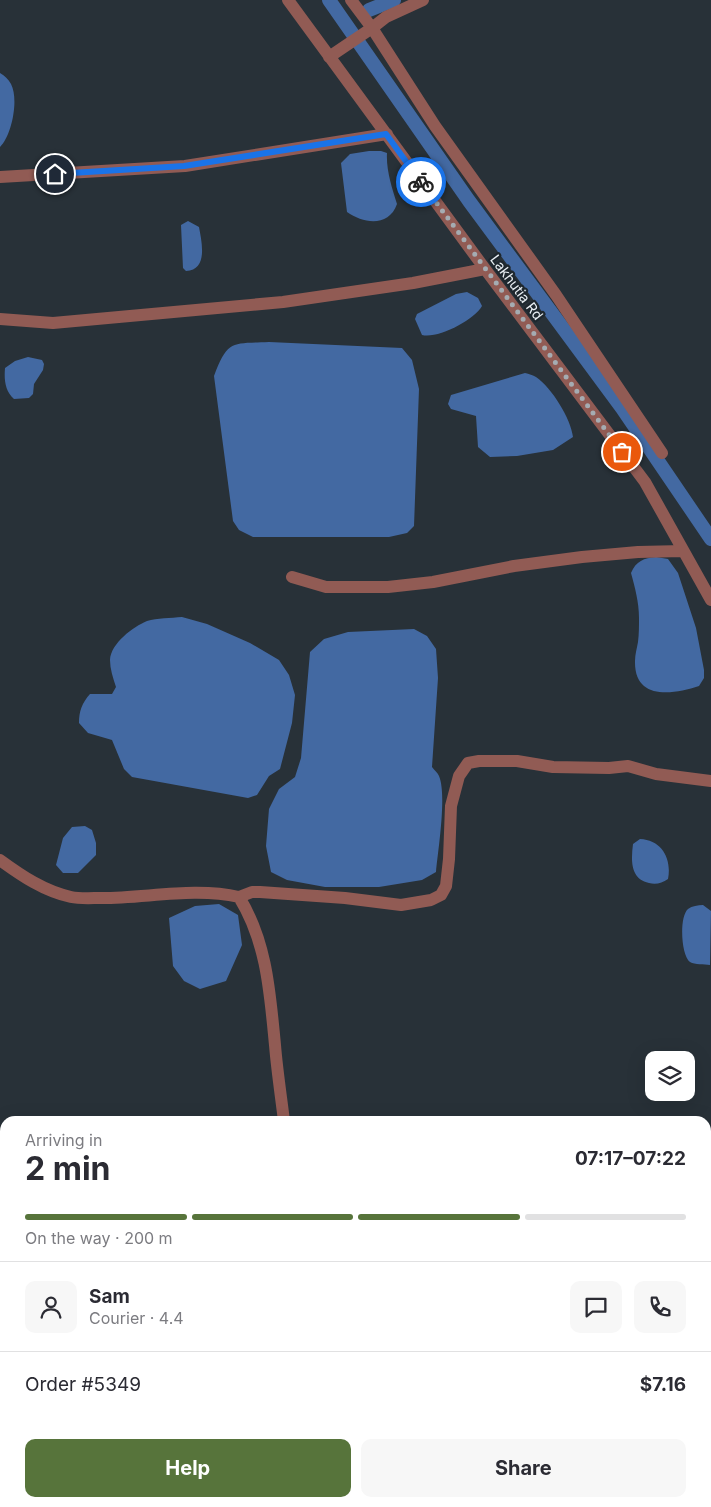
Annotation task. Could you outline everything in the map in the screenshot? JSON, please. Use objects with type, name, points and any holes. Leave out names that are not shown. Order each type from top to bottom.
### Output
[{"type":"street","name":"Lakhutia Rd","points":[[288,0],[485,269],[645,482],[711,600]]},
{"type":"street","points":[[351,0],[372,28],[435,126],[556,295],[662,453]]},
{"type":"street","points":[[329,58],[386,17],[423,0]]},
{"type":"street","points":[[0,177],[184,166],[386,134]]},
{"type":"street","points":[[0,319],[53,323],[283,302],[413,283],[485,269]]},
{"type":"street","points":[[292,577],[326,587],[388,587],[433,582],[514,566],[582,557],[638,552],[683,551]]},
{"type":"street","points":[[0,860],[17,873],[42,887],[72,898],[196,894],[224,894],[239,897],[252,892],[260,892],[401,904],[430,900],[441,895],[446,886],[452,806],[459,776],[468,763],[479,761],[517,761],[553,767],[609,768],[628,766],[656,774],[711,781]]},
{"type":"street","points":[[239,897],[251,915],[265,959],[283,1116]]},
{"type":"water","points":[[0,73],[11,84],[14,107],[11,126],[0,147]]},
{"type":"water","points":[[369,151],[387,153],[388,172],[397,204],[388,217],[375,221],[361,219],[347,212],[341,163],[350,154]]},
{"type":"water","points":[[188,221],[199,227],[202,255],[198,266],[186,271],[183,268],[181,225]]},
{"type":"water","points":[[467,292],[478,298],[482,306],[478,311],[464,322],[446,331],[422,335],[415,319],[417,314],[456,294]]},
{"type":"water","points":[[269,342],[402,348],[412,360],[419,389],[414,526],[407,533],[389,537],[253,537],[239,530],[233,521],[214,376],[223,355],[233,346]]},
{"type":"water","points":[[28,357],[42,360],[44,364],[43,370],[34,384],[33,394],[29,398],[14,399],[6,385],[5,368],[15,361]]},
{"type":"water","points":[[525,373],[536,377],[554,396],[565,413],[573,437],[553,450],[517,456],[490,457],[478,447],[476,416],[451,409],[448,404],[451,395]]},
{"type":"water","points":[[656,557],[668,559],[678,573],[696,628],[704,670],[704,678],[699,686],[677,691],[656,692],[641,683],[636,674],[635,658],[639,636],[639,612],[631,573],[641,561]]},
{"type":"water","points":[[182,617],[207,624],[250,643],[279,660],[289,675],[295,695],[292,723],[280,769],[269,776],[257,795],[248,798],[132,777],[124,769],[112,740],[88,733],[79,723],[82,707],[90,694],[112,694],[116,687],[110,660],[111,654],[118,642],[135,627],[147,621]]},
{"type":"water","points":[[414,629],[427,636],[436,649],[438,678],[432,767],[439,776],[442,796],[436,872],[422,880],[379,887],[325,887],[287,880],[271,872],[266,846],[269,809],[279,789],[295,777],[301,758],[310,652],[324,639],[348,632]]},
{"type":"water","points":[[85,826],[92,830],[96,843],[96,855],[78,873],[63,873],[56,865],[63,838],[72,827]]},
{"type":"water","points":[[640,839],[654,843],[664,852],[668,864],[668,879],[652,884],[643,881],[635,873],[632,862],[633,844]]},
{"type":"water","points":[[219,904],[238,915],[242,945],[226,981],[200,989],[184,981],[173,966],[169,918],[195,906]]},
{"type":"water","points":[[703,905],[711,911],[710,965],[690,962],[685,952],[682,936],[685,913],[691,907]]},
{"type":"waterway","points":[[329,0],[469,201],[622,408],[711,539]]},
{"type":"waterway","points":[[369,10],[394,0]]},
{"type":"way so far","points":[[421,182],[622,452]]},
{"type":"route","points":[[55,174],[184,166],[386,134],[421,182]]}]
